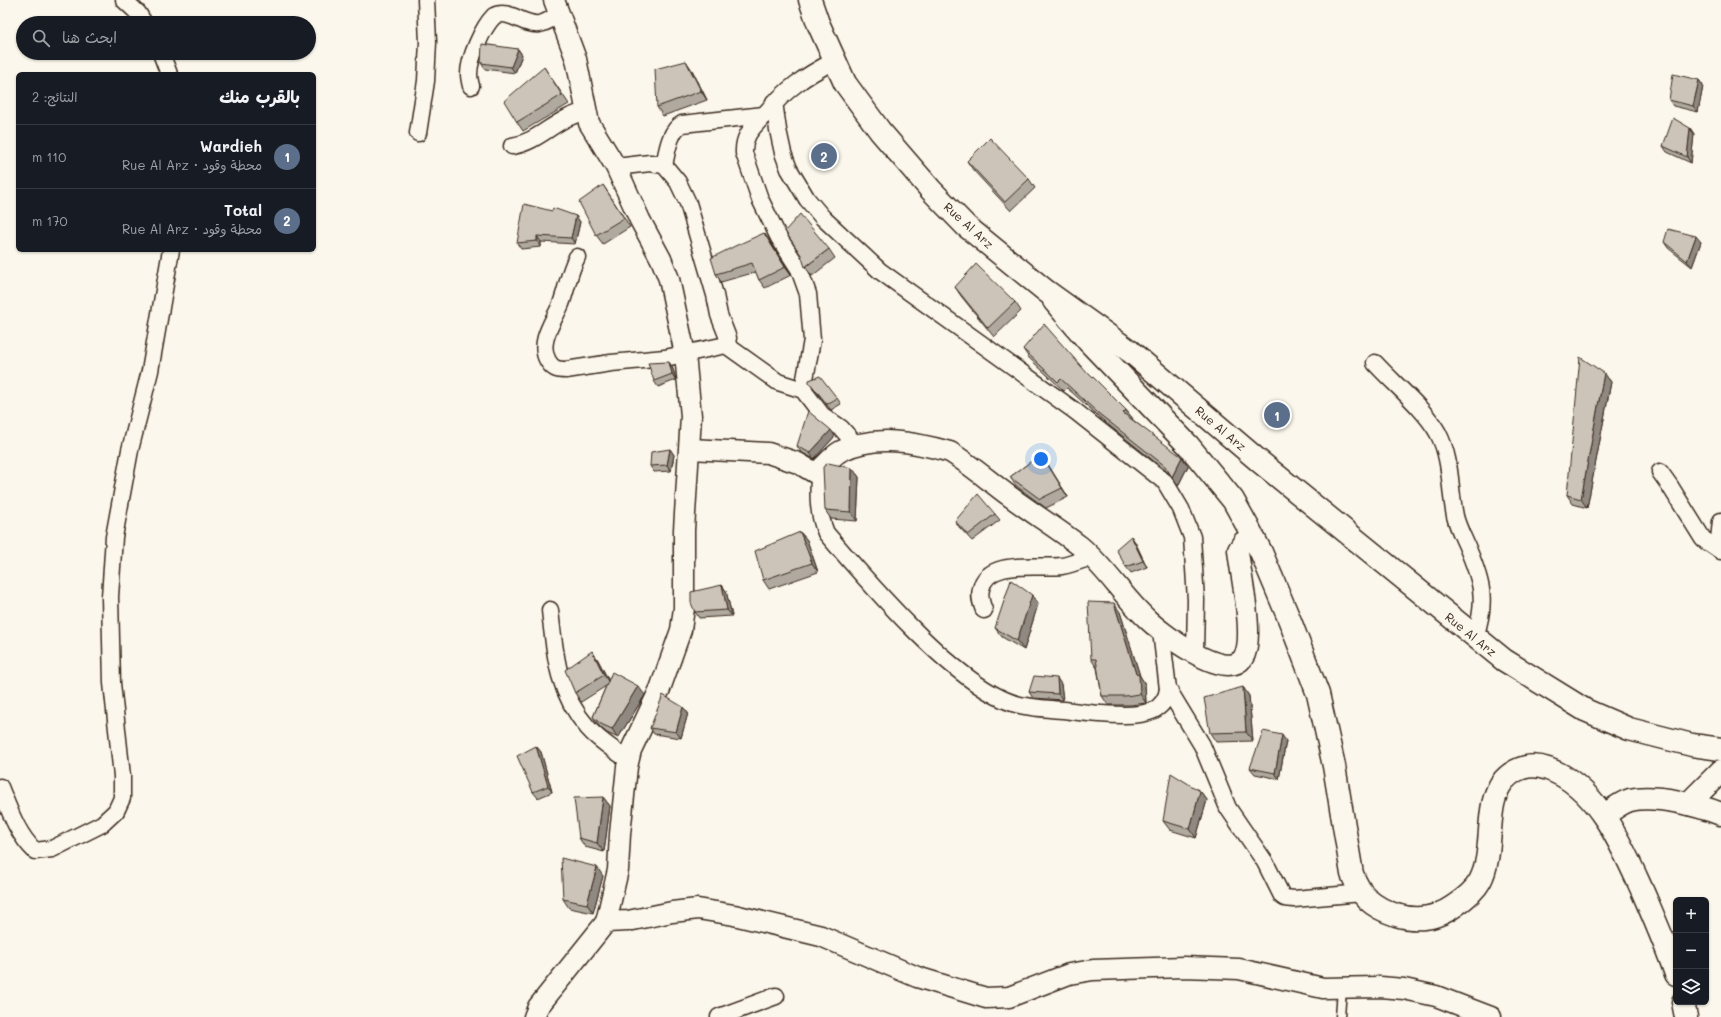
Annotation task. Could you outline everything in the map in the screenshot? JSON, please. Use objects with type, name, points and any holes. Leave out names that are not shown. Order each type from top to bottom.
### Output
[{"type":"main road","name":"Rue Al Arz","points":[[810,0],[834,61],[845,83],[880,131],[931,190],[966,226],[1046,291],[1131,352],[1260,461],[1504,660],[1585,710],[1629,728],[1692,745],[1721,749]]},
{"type":"main road","points":[[1046,291],[1058,308],[1088,341],[1188,445],[1233,500],[1256,541],[1290,621],[1318,694],[1334,766],[1352,874],[1362,893],[1380,909],[1417,919],[1448,911],[1463,900],[1479,882],[1488,857],[1493,805],[1497,790],[1511,774],[1523,767],[1542,767],[1557,772],[1589,797],[1612,827],[1634,872],[1663,938],[1674,969]]},
{"type":"main road","points":[[1688,804],[1721,771]]},
{"type":"main road","points":[[1604,816],[1621,803],[1636,799],[1651,798],[1688,804],[1721,814]]},
{"type":"main road","points":[[1684,1005],[1686,1017]]},
{"type":"street","points":[[124,0],[140,16]]},
{"type":"street","points":[[418,133],[426,81],[428,42],[426,0]]},
{"type":"street","points":[[471,86],[469,74],[471,61],[485,29],[494,16],[502,14],[532,24],[540,24],[556,7],[576,59],[581,76],[586,112],[596,137],[616,167],[640,220],[661,259],[669,279],[685,354],[691,416],[684,530],[684,608],[681,630],[660,689],[631,750],[628,760],[620,834],[618,870],[606,922],[538,1007],[534,1017]]},
{"type":"street","points":[[164,60],[168,72]]},
{"type":"street","points":[[803,390],[812,340],[808,294],[799,269],[779,238],[760,199],[744,153],[745,137],[774,102],[794,84],[834,61]]},
{"type":"street","points":[[774,102],[783,153],[789,169],[807,199],[823,218],[880,271],[963,333],[1075,411],[1165,482],[1181,508],[1192,537],[1196,594],[1195,653]]},
{"type":"street","points":[[512,146],[528,141],[572,114],[586,112]]},
{"type":"street","points":[[664,166],[676,127],[682,124],[764,115]]},
{"type":"street","points":[[616,167],[650,162],[664,166],[678,182],[688,203],[715,295],[719,315],[728,338],[726,346]]},
{"type":"street","points":[[0,787],[14,819],[28,844],[36,851],[52,849],[102,824],[116,812],[122,798],[122,776],[112,682],[110,597],[114,537],[130,450],[150,371],[171,252]]},
{"type":"street","points":[[577,257],[569,274],[561,303],[545,338],[545,353],[553,368],[558,370],[566,370],[685,354],[726,346],[778,382],[803,390],[822,415],[841,428],[856,445]]},
{"type":"street","points":[[1375,363],[1429,420],[1443,444],[1450,468],[1455,518],[1476,567],[1483,593],[1482,612],[1475,637]]},
{"type":"street","points":[[815,473],[823,468],[839,452],[856,445],[888,441],[929,446],[950,452],[1066,536],[1091,557],[1133,604],[1161,631],[1195,653],[1220,665],[1233,664],[1243,658],[1248,642],[1248,627],[1238,550],[1243,542],[1256,541]]},
{"type":"street","points":[[690,449],[768,453],[798,463],[815,473],[819,477],[818,496],[820,515],[826,533],[931,646],[962,672],[994,695],[1016,704],[1099,716],[1136,715],[1148,713],[1159,708],[1167,697],[1168,689],[1161,631]]},
{"type":"street","points":[[1660,472],[1704,539],[1719,550]]},
{"type":"street","points":[[1719,550],[1721,521]]},
{"type":"street","points":[[984,610],[980,594],[982,584],[985,578],[996,571],[1005,568],[1062,566],[1091,557]]},
{"type":"street","points":[[550,610],[562,686],[573,708],[588,729],[628,760]]},
{"type":"street","points":[[1168,689],[1202,745],[1228,808],[1265,862],[1282,896],[1285,898],[1294,899],[1362,893]]},
{"type":"street","points":[[606,922],[628,921],[672,912],[698,909],[734,915],[821,936],[917,977],[986,998],[1009,998],[1069,974],[1093,970],[1155,967],[1239,970],[1324,988],[1380,987],[1404,989],[1436,996],[1490,1017]]},
{"type":"street","points":[[719,1017],[776,996]]},
{"type":"lane","points":[[1340,1017],[1342,988]]},
{"type":"building","points":[[482,44],[518,49],[511,67],[481,63]]},
{"type":"building","points":[[686,61],[701,91],[657,107],[655,69]]},
{"type":"building","points":[[544,67],[562,95],[517,122],[504,101]]},
{"type":"building","points":[[1673,74],[1699,80],[1693,106],[1669,100]]},
{"type":"building","points":[[1673,118],[1690,128],[1687,157],[1663,146]]},
{"type":"building","points":[[990,138],[1029,179],[1005,202],[967,161]]},
{"type":"building","points":[[603,185],[624,218],[596,235],[579,202]]},
{"type":"building","points":[[524,204],[552,211],[553,208],[576,216],[571,238],[537,236],[537,241],[517,243]]},
{"type":"building","points":[[800,214],[829,249],[805,267],[801,255],[785,231]]},
{"type":"building","points":[[1668,229],[1696,236],[1687,261],[1664,242]]},
{"type":"building","points":[[764,233],[785,267],[759,280],[752,263],[716,274],[711,258]]},
{"type":"building","points":[[976,264],[1015,302],[988,328],[955,287]]},
{"type":"building","points":[[1044,324],[1087,373],[1088,372],[1126,410],[1123,413],[1182,457],[1172,477],[1165,466],[1098,413],[1061,379],[1058,382],[1023,349]]},
{"type":"building","points":[[1580,357],[1604,373],[1581,499],[1567,495]]},
{"type":"building","points":[[669,362],[672,374],[654,381],[648,363]]},
{"type":"building","points":[[820,376],[837,398],[827,404],[809,382],[809,380]]},
{"type":"building","points":[[808,411],[831,430],[810,453],[797,446]]},
{"type":"building","points":[[670,449],[667,465],[650,466],[651,452]]},
{"type":"building","points":[[1041,454],[1062,488],[1040,499],[1010,477]]},
{"type":"building","points":[[828,463],[852,468],[851,512],[825,510],[823,467]]},
{"type":"building","points":[[978,494],[995,514],[968,535],[955,521]]},
{"type":"building","points":[[800,532],[812,563],[763,580],[755,551]]},
{"type":"building","points":[[1131,536],[1143,561],[1126,567],[1116,549]]},
{"type":"building","points":[[1011,580],[1032,595],[1017,641],[995,628]]},
{"type":"building","points":[[722,585],[727,610],[695,612],[691,603],[691,592]]},
{"type":"building","points":[[1088,602],[1114,603],[1136,674],[1139,675],[1140,694],[1125,696],[1102,696],[1096,659],[1091,659]]},
{"type":"building","points":[[592,651],[604,675],[575,693],[565,670]]},
{"type":"building","points":[[612,672],[638,686],[612,729],[601,724],[593,717]]},
{"type":"building","points":[[1034,676],[1057,678],[1058,694],[1029,692]]},
{"type":"building","points":[[1243,687],[1246,732],[1210,733],[1204,698]]},
{"type":"building","points":[[663,695],[683,707],[676,732],[650,728]]},
{"type":"building","points":[[1263,731],[1282,735],[1275,773],[1250,768]]},
{"type":"building","points":[[536,746],[548,786],[533,792],[517,756]]},
{"type":"building","points":[[1171,773],[1200,791],[1190,829],[1163,821]]},
{"type":"building","points":[[603,797],[597,843],[579,838],[574,798]]},
{"type":"building","points":[[561,858],[597,867],[587,904],[563,899]]},
{"type":"place","name":"Total","points":[[824,156]]},
{"type":"place","name":"Wardieh","points":[[1277,415]]}]
